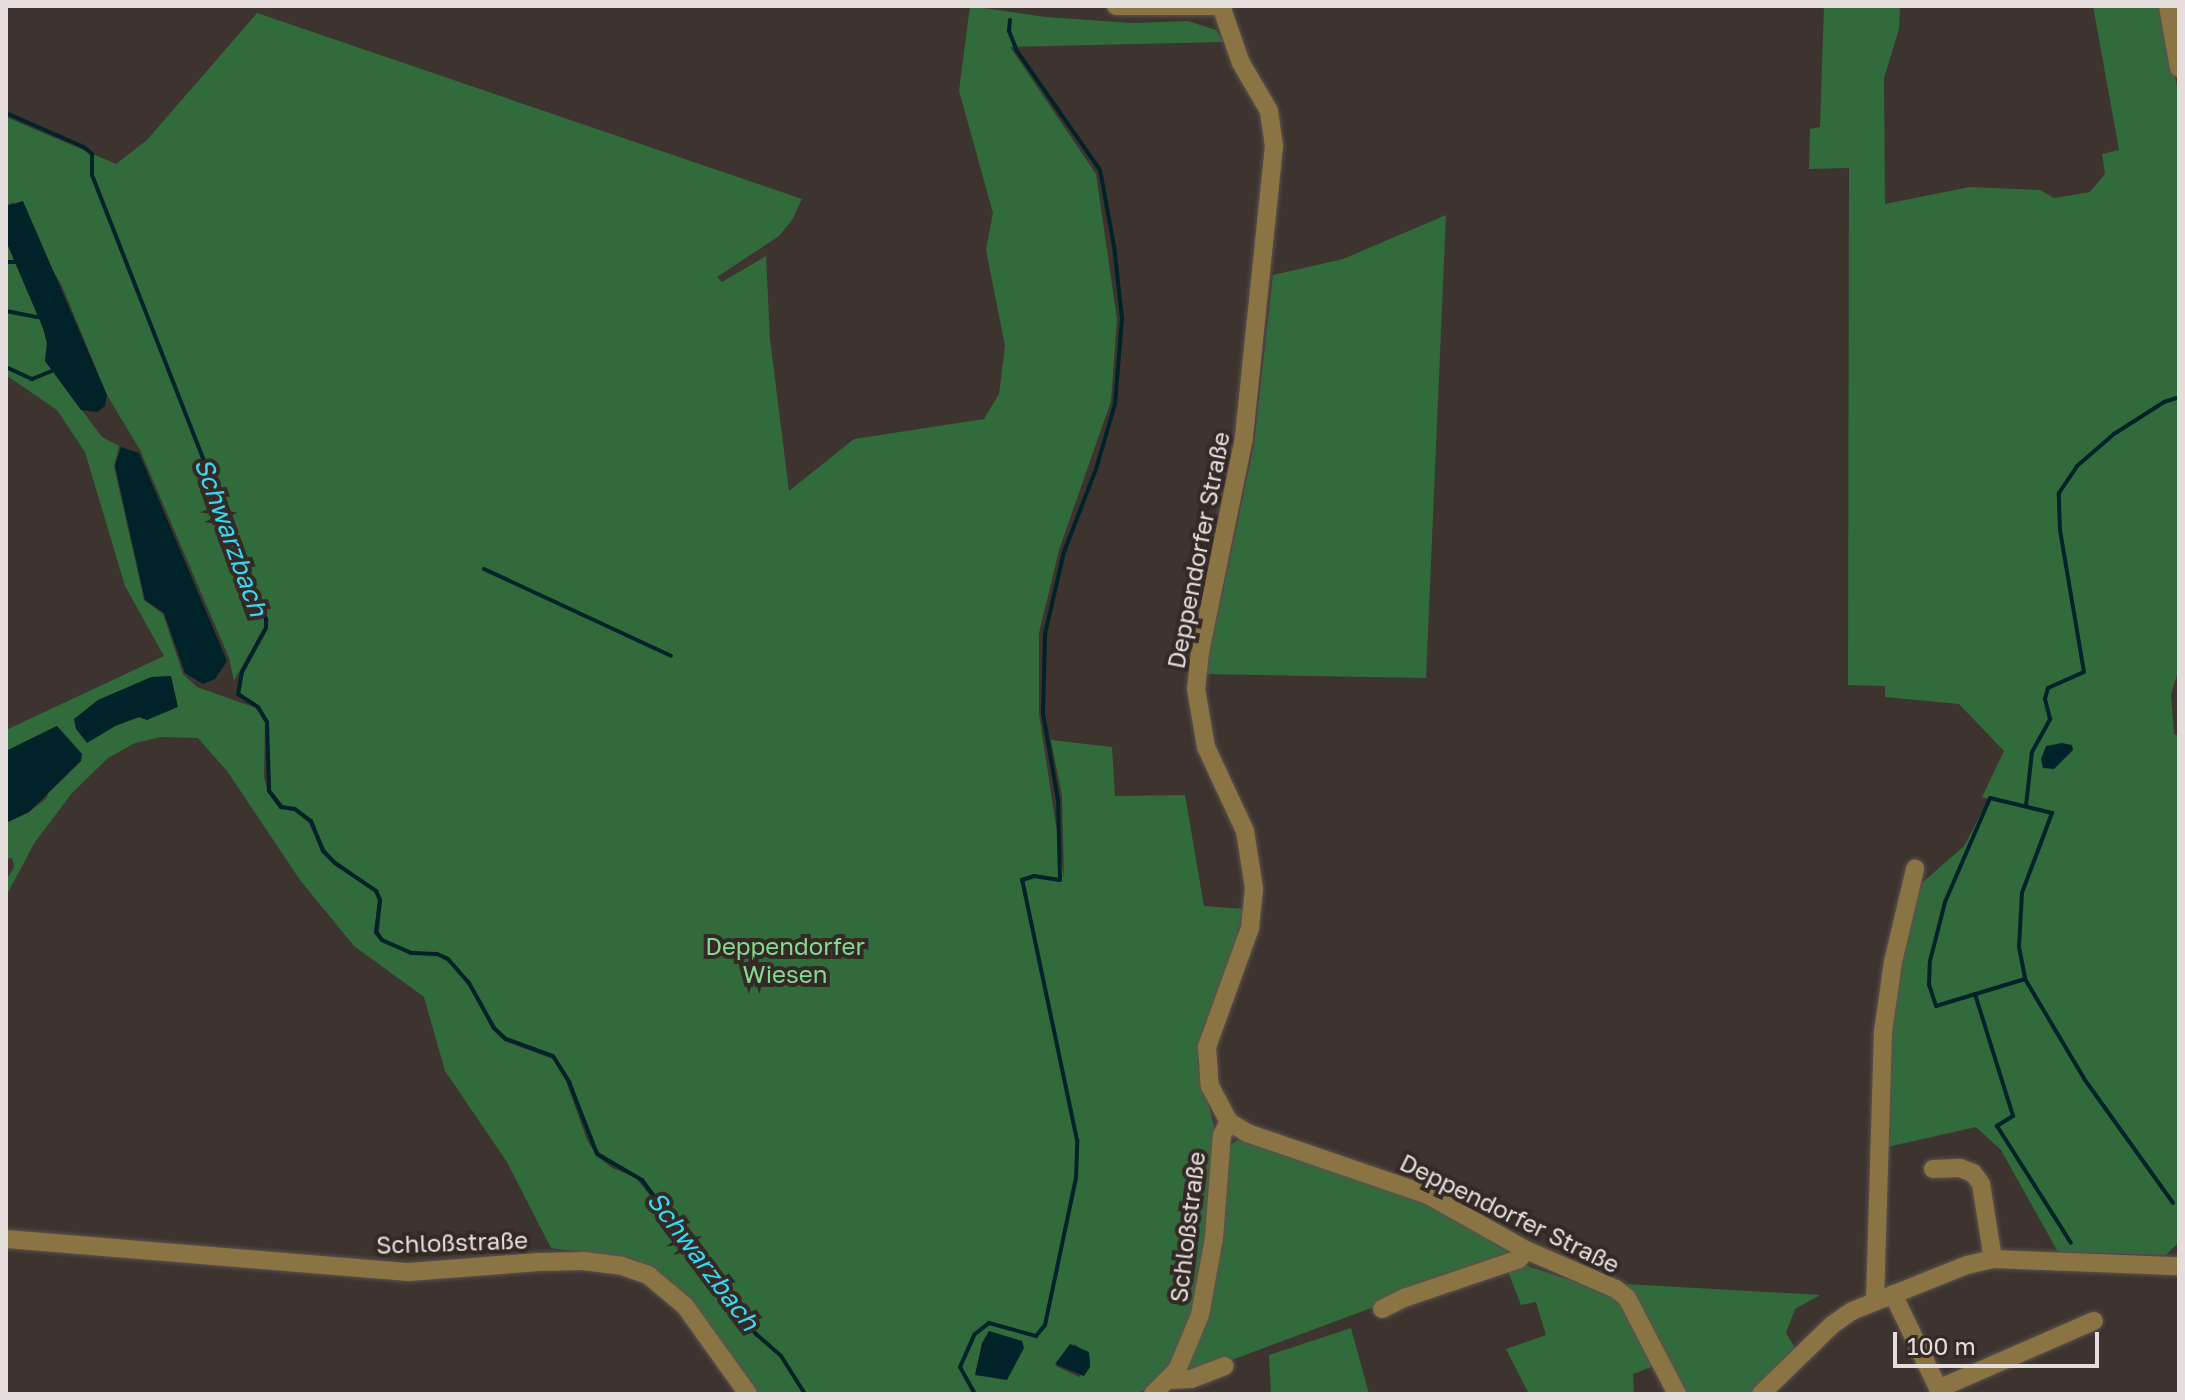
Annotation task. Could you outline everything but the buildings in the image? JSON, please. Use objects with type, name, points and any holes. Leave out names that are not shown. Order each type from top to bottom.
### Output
[{"type":"street","points":[[1116,6],[1222,6]]},
{"type":"street","name":"Deppendorfer Straße","points":[[1222,6],[1241,63],[1269,111],[1274,146],[1244,438],[1200,652],[1196,689],[1206,747],[1245,831],[1254,888],[1250,928],[1207,1047],[1210,1086],[1229,1122],[1247,1133],[1428,1195],[1526,1250],[1603,1281],[1627,1298],[1677,1394]]},
{"type":"street","points":[[2168,6],[2179,68]]},
{"type":"street","points":[[1915,869],[1893,962],[1883,1032],[1884,1298],[1939,1392],[2094,1321]]},
{"type":"street","name":"Schloßstraße","points":[[1153,1394],[1170,1380],[1184,1358],[1206,1293],[1222,1135],[1229,1122]]},
{"type":"street","points":[[1933,1169],[1960,1168],[1973,1173],[1981,1184],[1993,1259]]},
{"type":"street","name":"Schloßstraße","points":[[6,1239],[395,1271],[583,1261],[622,1266],[648,1275],[685,1306],[748,1394]]},
{"type":"street","points":[[1382,1309],[1404,1298],[1519,1259],[1526,1250]]},
{"type":"street","points":[[1761,1394],[1832,1325],[1884,1298],[1993,1259],[2179,1266]]},
{"type":"street","name":"Schloßstraße","points":[[1170,1380],[1191,1379],[1225,1366]]},
{"type":"green space","name":"Deppendorfer Wiesen","points":[[970,6],[1046,17],[1133,23],[1188,21],[1216,30],[1224,42],[1010,47],[1096,174],[1117,319],[1111,401],[1059,550],[1039,633],[1039,714],[1064,878],[1062,796],[1051,740],[1112,747],[1115,796],[1185,795],[1204,906],[1244,909],[1230,962],[1203,1028],[1198,1064],[1215,1130],[1208,1237],[1199,1292],[1176,1360],[1147,1389],[1134,1394],[756,1394],[679,1291],[656,1270],[629,1258],[551,1248],[507,1162],[445,1071],[424,997],[354,946],[300,880],[227,771],[198,738],[161,737],[135,743],[108,758],[72,793],[35,842],[6,896],[6,880],[14,867],[12,858],[6,859],[6,823],[29,812],[47,798],[57,726],[6,751],[6,730],[164,656],[125,586],[85,452],[57,410],[6,375],[6,241],[43,328],[47,343],[45,361],[102,437],[119,446],[114,466],[144,600],[163,614],[183,674],[197,687],[256,708],[265,723],[264,777],[268,792],[280,809],[294,811],[309,823],[322,852],[334,864],[375,892],[378,900],[374,933],[381,942],[411,954],[436,955],[447,961],[468,984],[492,1029],[504,1041],[553,1059],[566,1081],[587,1140],[597,1156],[612,1168],[635,1177],[696,1252],[699,1251],[643,1180],[600,1153],[590,1138],[571,1081],[555,1056],[506,1038],[495,1027],[470,981],[444,955],[412,951],[384,940],[379,932],[382,900],[378,890],[336,862],[325,849],[312,820],[295,808],[283,805],[271,790],[268,722],[259,706],[239,693],[239,681],[265,625],[234,681],[229,658],[140,450],[107,395],[62,286],[13,202],[6,206],[6,117],[116,164],[147,140],[257,13],[802,199],[792,220],[779,236],[717,277],[722,282],[766,256],[770,339],[789,491],[854,439],[984,419],[999,394],[1005,346],[986,250],[993,213],[959,91]],"holes":[[[171,676],[147,720],[139,717],[115,726],[87,743]],[[1075,1344],[1090,1357],[1090,1367],[1079,1377],[1056,1366]]]},
{"type":"green space","points":[[1824,6],[1900,6],[1899,29],[1884,78],[1885,204],[1970,187],[2040,190],[2054,198],[2090,192],[2105,174],[2102,154],[2119,150],[2093,6],[2162,6],[2179,97],[2179,669],[2171,694],[2174,734],[2179,736],[2179,1242],[2166,1255],[2058,1252],[2001,1150],[1976,1127],[1883,1148],[1892,1015],[1911,916],[1922,883],[1964,846],[1989,799],[1982,797],[2004,751],[1959,704],[1885,697],[1885,686],[1848,685],[1849,168],[1809,169],[1810,129],[1820,127]]},
{"type":"green space","points":[[1446,215],[1426,678],[1205,674],[1254,445],[1273,275],[1343,259]]},
{"type":"green space","points":[[1241,1138],[1418,1197],[1514,1250],[1513,1255],[1194,1374],[1186,1374],[1227,1147]]},
{"type":"green space","points":[[1524,1265],[1613,1294],[1625,1308],[1654,1366],[1633,1374],[1634,1394],[1529,1394],[1506,1349],[1546,1335],[1536,1302],[1521,1305],[1507,1269]]},
{"type":"green space","points":[[1626,1284],[1820,1295],[1795,1309],[1786,1333],[1795,1348],[1749,1394],[1686,1394]]},
{"type":"green space","points":[[1351,1328],[1369,1394],[1271,1394],[1269,1355]]},
{"type":"water","points":[[23,201],[107,395],[105,406],[97,412],[81,410],[45,361],[47,343],[43,328],[6,241],[6,206]]},
{"type":"water","points":[[121,447],[139,453],[227,661],[215,679],[203,684],[185,673],[164,613],[145,600],[115,466]]},
{"type":"water","points":[[171,676],[178,707],[147,720],[139,717],[115,726],[87,743],[76,729],[74,719],[98,700],[151,677]]},
{"type":"water","points":[[57,726],[82,754],[81,761],[29,812],[6,823],[6,751]]},
{"type":"water","points":[[2072,745],[2073,750],[2054,769],[2043,768],[2041,759],[2046,746]]},
{"type":"water","points":[[989,1331],[1022,1341],[1024,1348],[1007,1380],[975,1375],[982,1343]]},
{"type":"water","points":[[1070,1344],[1089,1352],[1090,1367],[1084,1376],[1055,1364]]},
{"type":"waterway","points":[[975,1394],[960,1367],[975,1334],[989,1323],[1036,1336],[1045,1325],[1076,1178],[1077,1140],[1022,880],[1034,876],[1060,880],[1058,800],[1043,713],[1045,634],[1064,552],[1096,469],[1115,404],[1122,318],[1114,246],[1100,170],[1017,51],[1009,31],[1010,20]]},
{"type":"waterway","name":"Schwarzbach","points":[[6,113],[84,147],[92,154],[92,175],[266,620],[266,628],[242,672],[238,694],[258,707],[267,722],[269,791],[281,807],[295,809],[311,821],[323,851],[335,863],[376,891],[380,900],[376,932],[382,940],[411,953],[437,954],[448,959],[469,983],[494,1028],[506,1039],[553,1056],[569,1082],[597,1154],[642,1180],[756,1334],[781,1356],[805,1394]]},
{"type":"waterway","points":[[6,262],[15,262]]},
{"type":"waterway","points":[[6,311],[37,317]]},
{"type":"waterway","points":[[6,367],[32,379],[52,371]]},
{"type":"waterway","points":[[2026,806],[2032,752],[2050,719],[2045,699],[2048,688],[2084,672],[2060,530],[2059,493],[2077,466],[2114,434],[2164,402],[2179,397]]},
{"type":"waterway","points":[[484,569],[671,656]]},
{"type":"waterway","points":[[2025,979],[1936,1006],[1929,985],[1930,961],[1945,902],[1990,798],[2052,813],[2022,893],[2019,947],[2025,979],[2085,1080],[2173,1203]]},
{"type":"waterway","points":[[1975,994],[2013,1116],[1997,1126],[2071,1243]]}]
